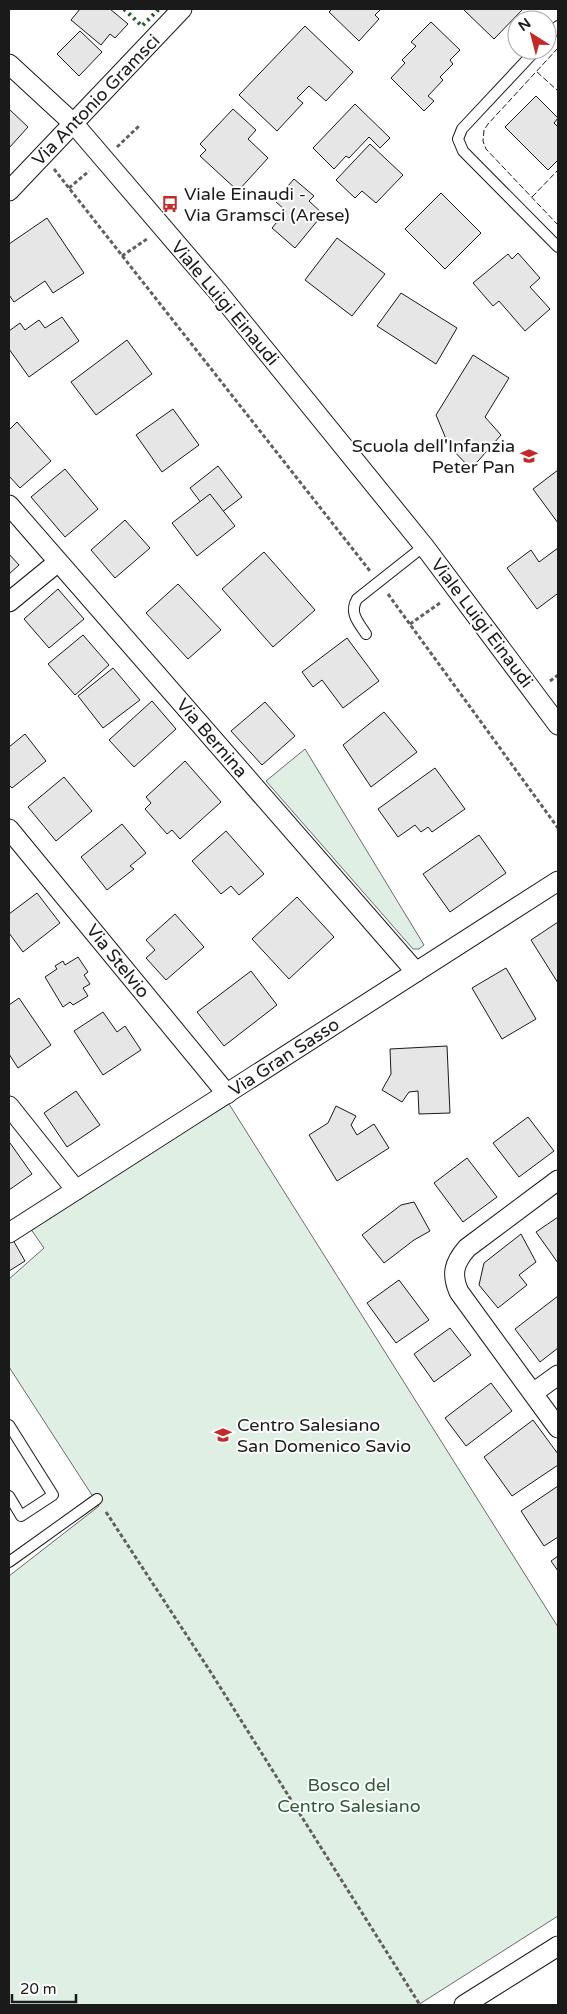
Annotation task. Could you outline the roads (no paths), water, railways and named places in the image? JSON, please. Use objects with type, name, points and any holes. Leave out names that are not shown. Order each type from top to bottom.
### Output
[{"type":"street","name":"Via Antonio Gramsci","points":[[9,191],[182,9]]},
{"type":"street","name":"Viale Luigi Einaudi","points":[[9,64],[74,124],[218,292],[374,483],[421,548],[558,725]]},
{"type":"street","name":"Via Bernina","points":[[9,505],[416,972]]},
{"type":"street","points":[[9,602],[58,562]]},
{"type":"street","name":"Via Stelvio","points":[[9,828],[226,1094]]},
{"type":"street","name":"Via Gran Sasso","points":[[9,1233],[558,881]]},
{"type":"street","points":[[9,1106],[76,1190]]},
{"type":"street","points":[[558,1180],[467,1248],[457,1258],[454,1267],[454,1282],[459,1292],[558,1428]]},
{"type":"street","points":[[533,1393],[558,1375]]},
{"type":"street","points":[[464,2005],[558,1946]]},
{"type":"lane","points":[[527,60],[462,129],[458,139],[463,151],[558,247]]},
{"type":"lane","points":[[366,634],[354,615],[353,605],[357,599],[378,581],[421,548]]},
{"type":"lane","points":[[9,1426],[53,1495],[21,1516],[9,1496]]},
{"type":"lane","points":[[9,1562],[48,1532],[97,1499]]},
{"type":"place","name":"Viale Einaudi - Via Gramsci (Arese)","points":[[170,204]]},
{"type":"place","name":"Scuola dell'Infanzia Peter Pan","points":[[529,456]]},
{"type":"place","name":"Centro Salesiano San Domenico Savio","points":[[223,1435]]},
{"type":"park label","name":"Bosco del Centro Salesiano","points":[[349,1795]]}]
